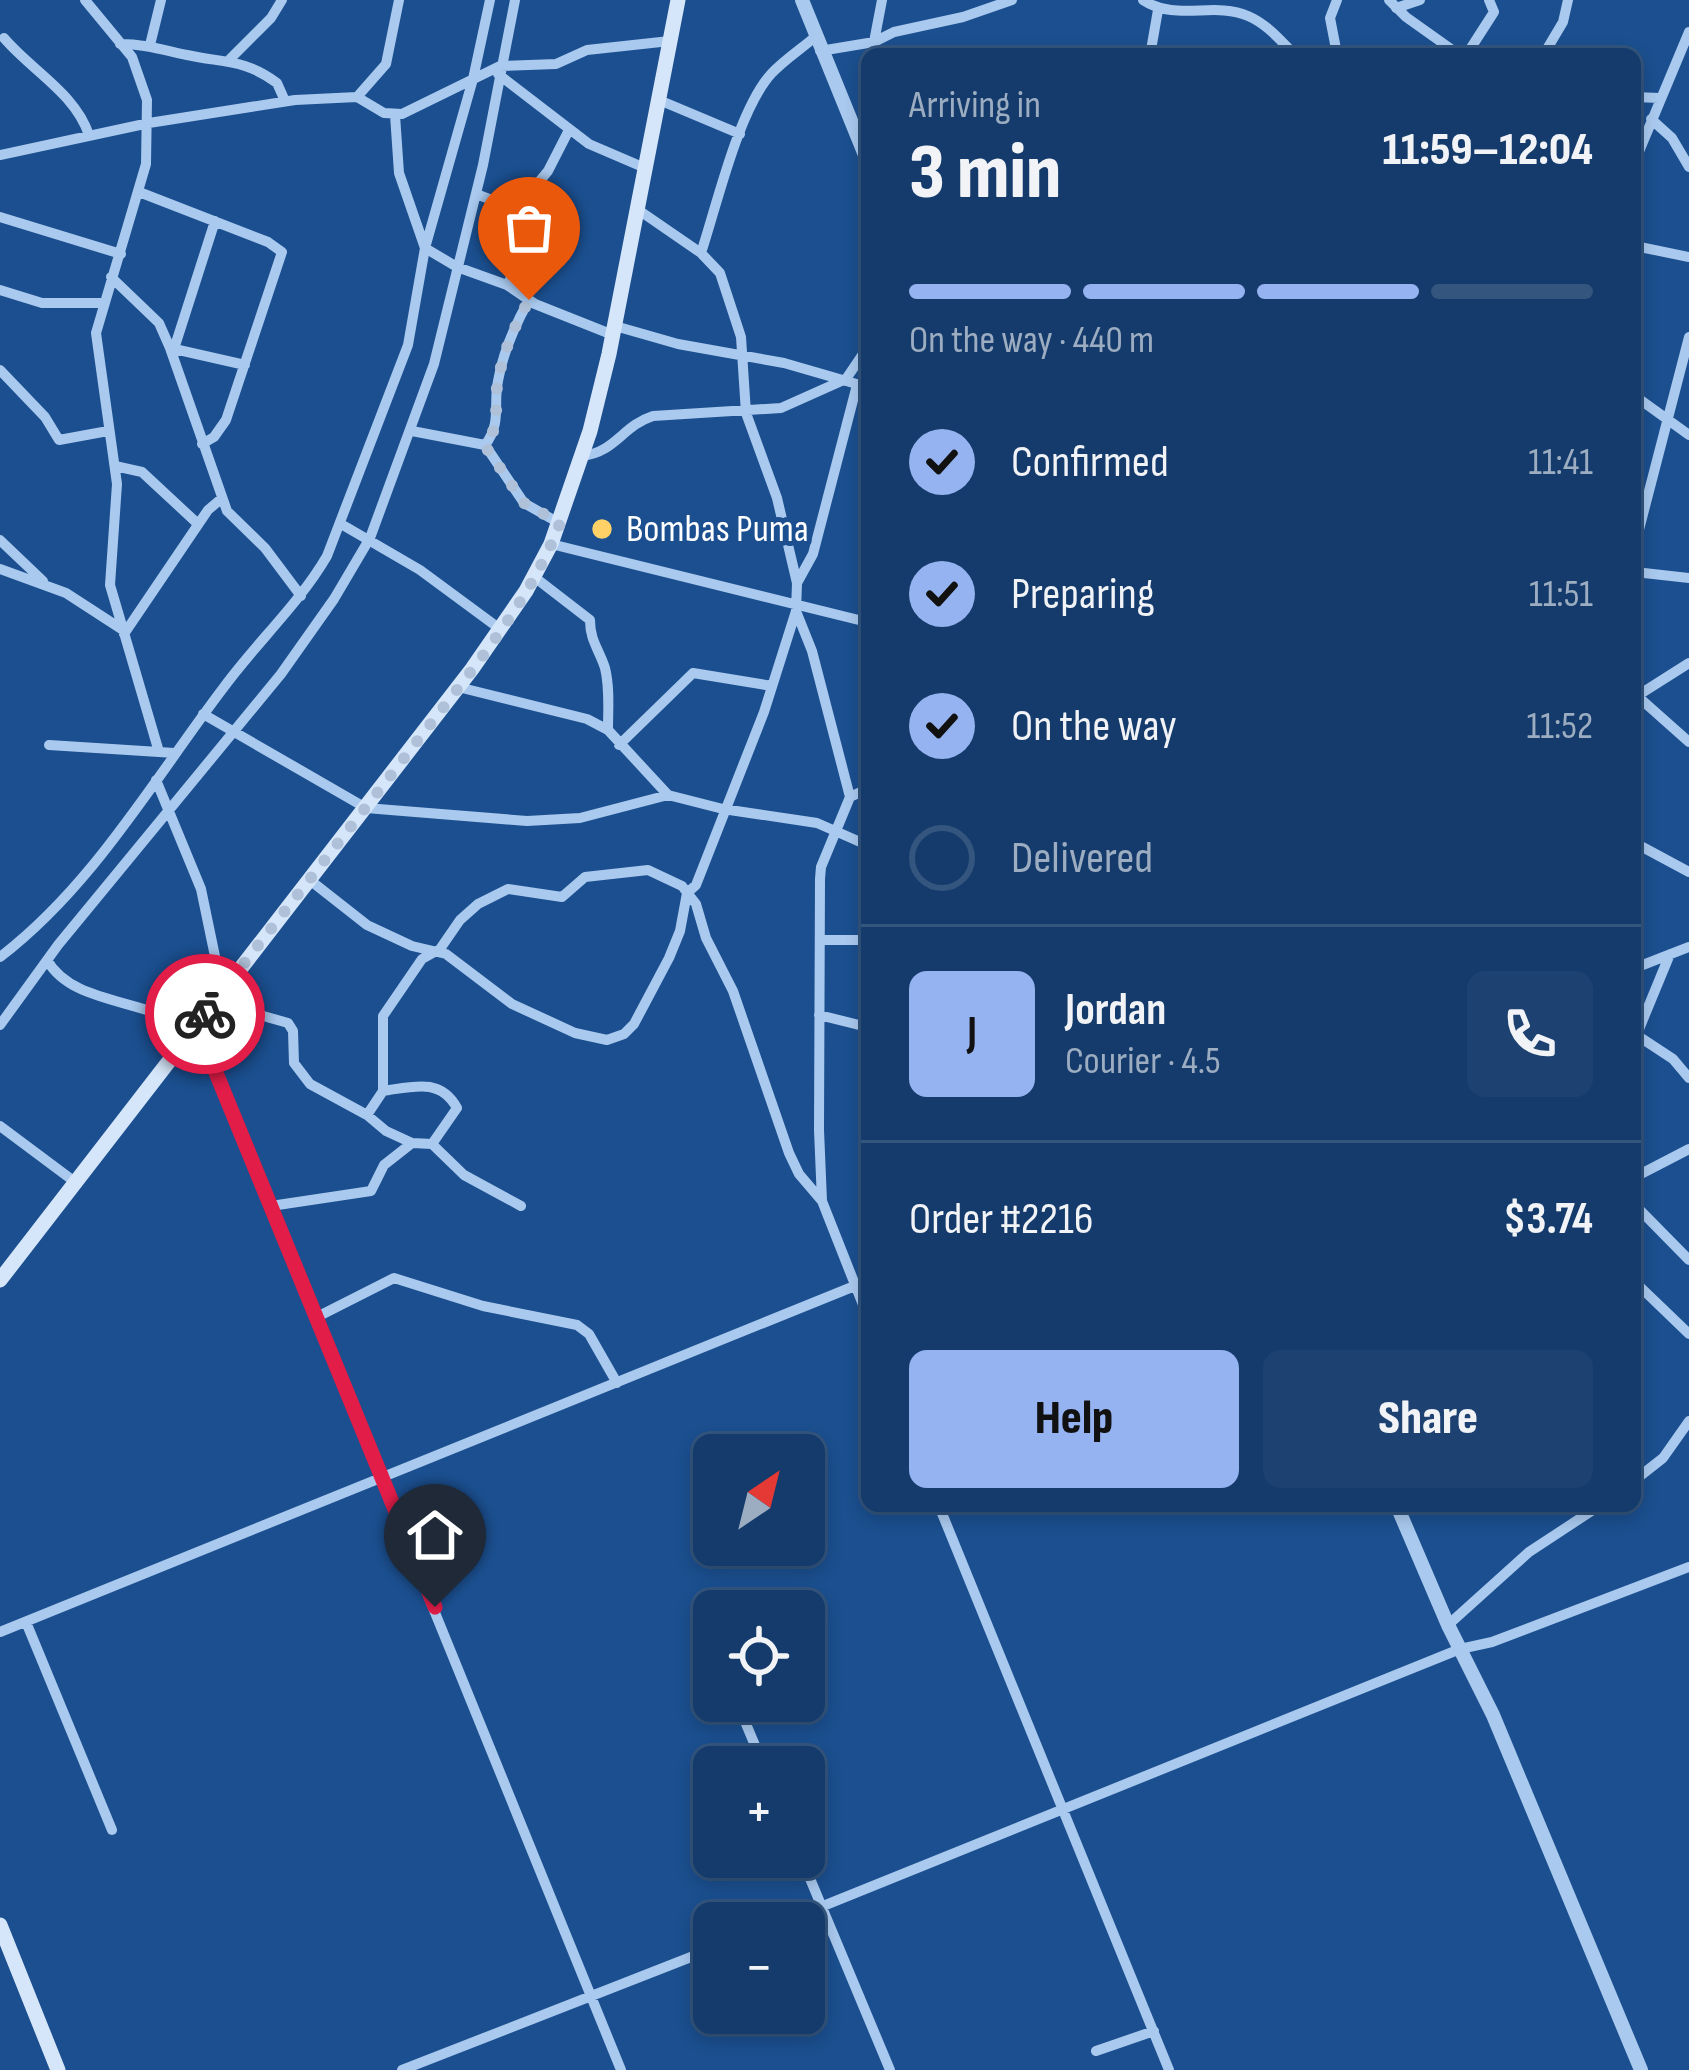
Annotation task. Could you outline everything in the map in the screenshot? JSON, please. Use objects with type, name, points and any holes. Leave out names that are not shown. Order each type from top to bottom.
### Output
[{"type":"main road","points":[[0,1280],[6,1262],[75,1183],[458,687],[551,544],[582,456],[614,330],[678,0]]},
{"type":"main road","points":[[0,1925],[58,2070]]},
{"type":"street","points":[[85,0],[143,82],[149,123],[139,192],[96,333],[115,466],[110,585],[159,752]]},
{"type":"street","points":[[150,45],[160,0]]},
{"type":"street","points":[[230,59],[271,18],[282,0]]},
{"type":"street","points":[[357,97],[386,64],[399,0]]},
{"type":"street","points":[[0,957],[68,892],[263,635],[301,596],[327,556],[408,345],[425,248],[490,0]]},
{"type":"street","points":[[0,1025],[47,960],[234,733],[334,599],[370,538],[434,364],[476,194],[515,0]]},
{"type":"street","points":[[802,0],[861,146]]},
{"type":"street","points":[[874,42],[882,0]]},
{"type":"street","points":[[701,253],[740,134],[768,77],[818,44],[874,42],[979,6],[1012,0]]},
{"type":"street","points":[[1143,0],[1158,10],[1251,17],[1288,48]]},
{"type":"street","points":[[1336,0],[1330,18],[1336,48]]},
{"type":"street","points":[[1392,4],[1420,0]]},
{"type":"street","points":[[1472,48],[1494,12],[1490,0]]},
{"type":"street","points":[[1548,48],[1563,22],[1568,0]]},
{"type":"street","points":[[1392,4],[1450,48]]},
{"type":"street","points":[[1150,48],[1158,10]]},
{"type":"street","points":[[1641,145],[1689,32]]},
{"type":"street","points":[[4,38],[77,106],[89,135]]},
{"type":"street","points":[[394,116],[499,70],[556,64],[587,50],[670,41]]},
{"type":"street","points":[[120,44],[230,59],[278,82],[284,101]]},
{"type":"street","points":[[499,70],[568,130],[603,152],[645,168]]},
{"type":"street","points":[[0,155],[149,123],[284,101],[357,97],[394,116]]},
{"type":"street","points":[[1641,97],[1659,98]]},
{"type":"street","points":[[658,100],[740,134]]},
{"type":"street","points":[[394,116],[399,173],[425,248],[457,267],[507,285],[529,300],[614,330],[784,363],[856,384]]},
{"type":"street","points":[[1651,119],[1672,138],[1689,167]]},
{"type":"street","points":[[523,212],[568,130]]},
{"type":"street","points":[[139,192],[279,247],[282,253],[226,420],[202,444]]},
{"type":"street","points":[[476,194],[523,212],[540,225],[507,285]]},
{"type":"street","points":[[311,881],[367,926],[446,954],[512,1004],[575,1033],[607,1040],[634,1024],[669,958],[687,893],[696,884],[772,686],[796,606],[797,584],[777,498],[746,412],[734,306],[720,273],[701,253],[638,208]]},
{"type":"street","points":[[0,217],[122,254]]},
{"type":"street","points":[[172,349],[215,221]]},
{"type":"street","points":[[1641,246],[1689,257]]},
{"type":"street","points":[[111,277],[159,323],[172,349],[220,499],[301,596]]},
{"type":"street","points":[[0,290],[42,303],[102,303]]},
{"type":"street","points":[[485,446],[497,419],[496,389],[508,346],[529,300]]},
{"type":"street","points":[[1641,523],[1689,337]]},
{"type":"street","points":[[172,349],[245,365]]},
{"type":"street","points":[[0,370],[59,440],[108,431]]},
{"type":"street","points":[[582,456],[607,451],[637,422],[653,416],[781,408],[856,384]]},
{"type":"street","points":[[797,584],[819,536],[856,384]]},
{"type":"street","points":[[1675,386],[1689,391]]},
{"type":"street","points":[[1641,401],[1689,435]]},
{"type":"street","points":[[412,431],[485,446],[524,503],[560,523]]},
{"type":"street","points":[[115,466],[142,472],[198,524]]},
{"type":"street","points":[[123,632],[220,499]]},
{"type":"street","points":[[341,524],[370,538],[500,629]]},
{"type":"street","points":[[0,540],[45,583],[123,632]]},
{"type":"street","points":[[551,544],[861,621]]},
{"type":"street","points":[[0,569],[45,583]]},
{"type":"street","points":[[1641,573],[1689,578]]},
{"type":"street","points":[[533,576],[590,620],[591,643],[607,675],[608,730]]},
{"type":"street","points":[[796,606],[850,797],[821,867],[822,1201]]},
{"type":"street","points":[[1641,692],[1689,663]]},
{"type":"street","points":[[619,745],[693,673],[772,686]]},
{"type":"street","points":[[458,687],[587,719],[608,730],[668,795]]},
{"type":"street","points":[[1641,699],[1689,742]]},
{"type":"street","points":[[203,714],[366,808],[527,821],[580,818],[668,795],[837,829],[861,842]]},
{"type":"street","points":[[50,745],[174,753]]},
{"type":"street","points":[[157,780],[201,889],[218,996],[288,1023],[293,1031],[294,1063],[316,1089],[367,1115],[386,1131],[412,1143],[432,1144],[464,1174],[520,1206]]},
{"type":"street","points":[[850,797],[861,792]]},
{"type":"street","points":[[1641,846],[1689,872]]},
{"type":"street","points":[[0,1632],[861,1283],[822,1201],[788,1153],[734,991],[706,938],[696,904],[682,886],[648,870],[585,877],[562,897],[508,889],[478,904],[415,968],[383,1016],[383,1091],[367,1115]]},
{"type":"street","points":[[820,940],[861,940]]},
{"type":"street","points":[[1641,966],[1689,946]]},
{"type":"street","points":[[1641,1027],[1670,954]]},
{"type":"street","points":[[47,960],[66,984],[194,1028],[383,1478],[621,2070]]},
{"type":"street","points":[[819,1015],[861,1026]]},
{"type":"street","points":[[1641,1037],[1673,1059],[1689,1078]]},
{"type":"street","points":[[383,1091],[426,1085],[452,1099],[455,1116],[432,1144]]},
{"type":"street","points":[[0,1126],[75,1183]]},
{"type":"street","points":[[271,1206],[371,1191],[384,1165],[412,1143]]},
{"type":"street","points":[[1641,1174],[1689,1149]]},
{"type":"street","points":[[1641,1211],[1689,1260]]},
{"type":"street","points":[[316,1317],[394,1278],[483,1306],[577,1325],[589,1334],[617,1383]]},
{"type":"street","points":[[1641,1292],[1689,1334]]},
{"type":"street","points":[[1641,1475],[1663,1458],[1689,1421]]},
{"type":"street","points":[[941,1512],[1169,2070]]},
{"type":"street","points":[[1400,1512],[1493,1715],[1640,2070]]},
{"type":"street","points":[[1448,1625],[1529,1552],[1590,1512]]},
{"type":"street","points":[[825,1907],[1460,1649],[1492,1642],[1689,1568]]},
{"type":"street","points":[[26,1622],[112,1830]]},
{"type":"street","points":[[825,1915],[890,2070]]},
{"type":"street","points":[[402,2070],[693,1956]]},
{"type":"street","points":[[1096,2051],[1154,2031]]},
{"type":"way so far","points":[[205,1014],[472,669],[526,591],[551,544],[560,523],[524,503],[485,446],[497,419],[496,389],[508,346],[529,300]]},
{"type":"place","name":"Bombas Puma","points":[[602,529]]},
{"type":"route","points":[[205,1014],[196,1024],[435,1607]]}]
